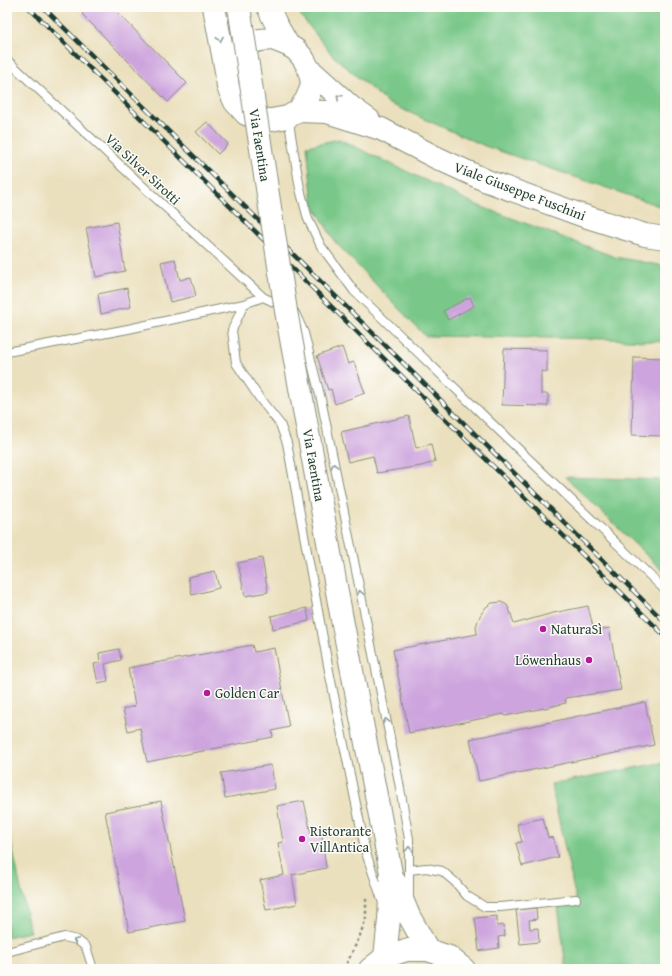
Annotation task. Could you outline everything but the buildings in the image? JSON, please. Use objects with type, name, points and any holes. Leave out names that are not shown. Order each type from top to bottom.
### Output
[{"type":"main road","points":[[214,7],[228,87],[235,102],[246,114],[262,121],[272,120],[293,114],[306,100],[312,83],[309,69],[303,58],[296,50],[273,39],[260,40],[250,43],[239,50],[230,62],[226,71]]},
{"type":"main road","name":"Via Faentina","points":[[239,7],[286,311],[342,619],[400,871],[399,918],[377,963]]},
{"type":"main road","points":[[268,7],[288,45]]},
{"type":"main road","name":"Viale Giuseppe Fuschini","points":[[309,69],[351,107],[381,129],[435,157],[487,181],[581,215],[645,234],[665,238]]},
{"type":"main road","name":"Viale Giuseppe Fuschini","points":[[293,114],[327,112],[381,129]]},
{"type":"main road","points":[[399,918],[428,950]]},
{"type":"main road","points":[[377,963],[406,950],[428,950],[449,957],[464,969]]},
{"type":"lane","name":"Via Silver Sirotti","points":[[7,60],[263,297],[294,311],[304,333],[321,399],[398,777],[408,839],[400,871]]},
{"type":"lane","points":[[293,114],[300,189],[308,219],[321,246],[354,291],[665,590]]},
{"type":"lane","points":[[7,352],[128,329],[244,304],[263,297]]},
{"type":"lane","points":[[244,304],[232,330],[236,363],[260,399],[280,424],[287,443],[328,668],[366,853],[399,918]]},
{"type":"lane","points":[[400,871],[426,868],[442,871],[455,882],[467,896],[485,907],[500,907],[576,899]]},
{"type":"lane","points":[[7,952],[64,937],[77,940],[86,947],[93,969]]},
{"type":"path","points":[[344,969],[359,938],[366,918],[366,889]]},
{"type":"green space","points":[[294,7],[665,7],[665,208],[485,146],[388,103],[332,55]]},
{"type":"green space","points":[[339,139],[477,205],[615,257],[665,266],[665,342],[609,339],[425,336],[335,242],[313,204],[307,146]]},
{"type":"green space","points":[[565,477],[665,480],[665,573]]},
{"type":"green space","points":[[665,762],[665,969],[534,969],[566,967],[558,906],[577,904],[551,784]]},
{"type":"green space","points":[[7,823],[30,932],[7,937]]},
{"type":"railway","points":[[28,7],[665,636]]},
{"type":"railway","points":[[43,7],[665,622]]},
{"type":"place","name":"NaturaSì","points":[[543,629]]},
{"type":"place","name":"Löwenhaus","points":[[589,660]]},
{"type":"place","name":"Golden Car","points":[[207,693]]},
{"type":"place","name":"Ristorante VillAntica","points":[[302,839]]}]
